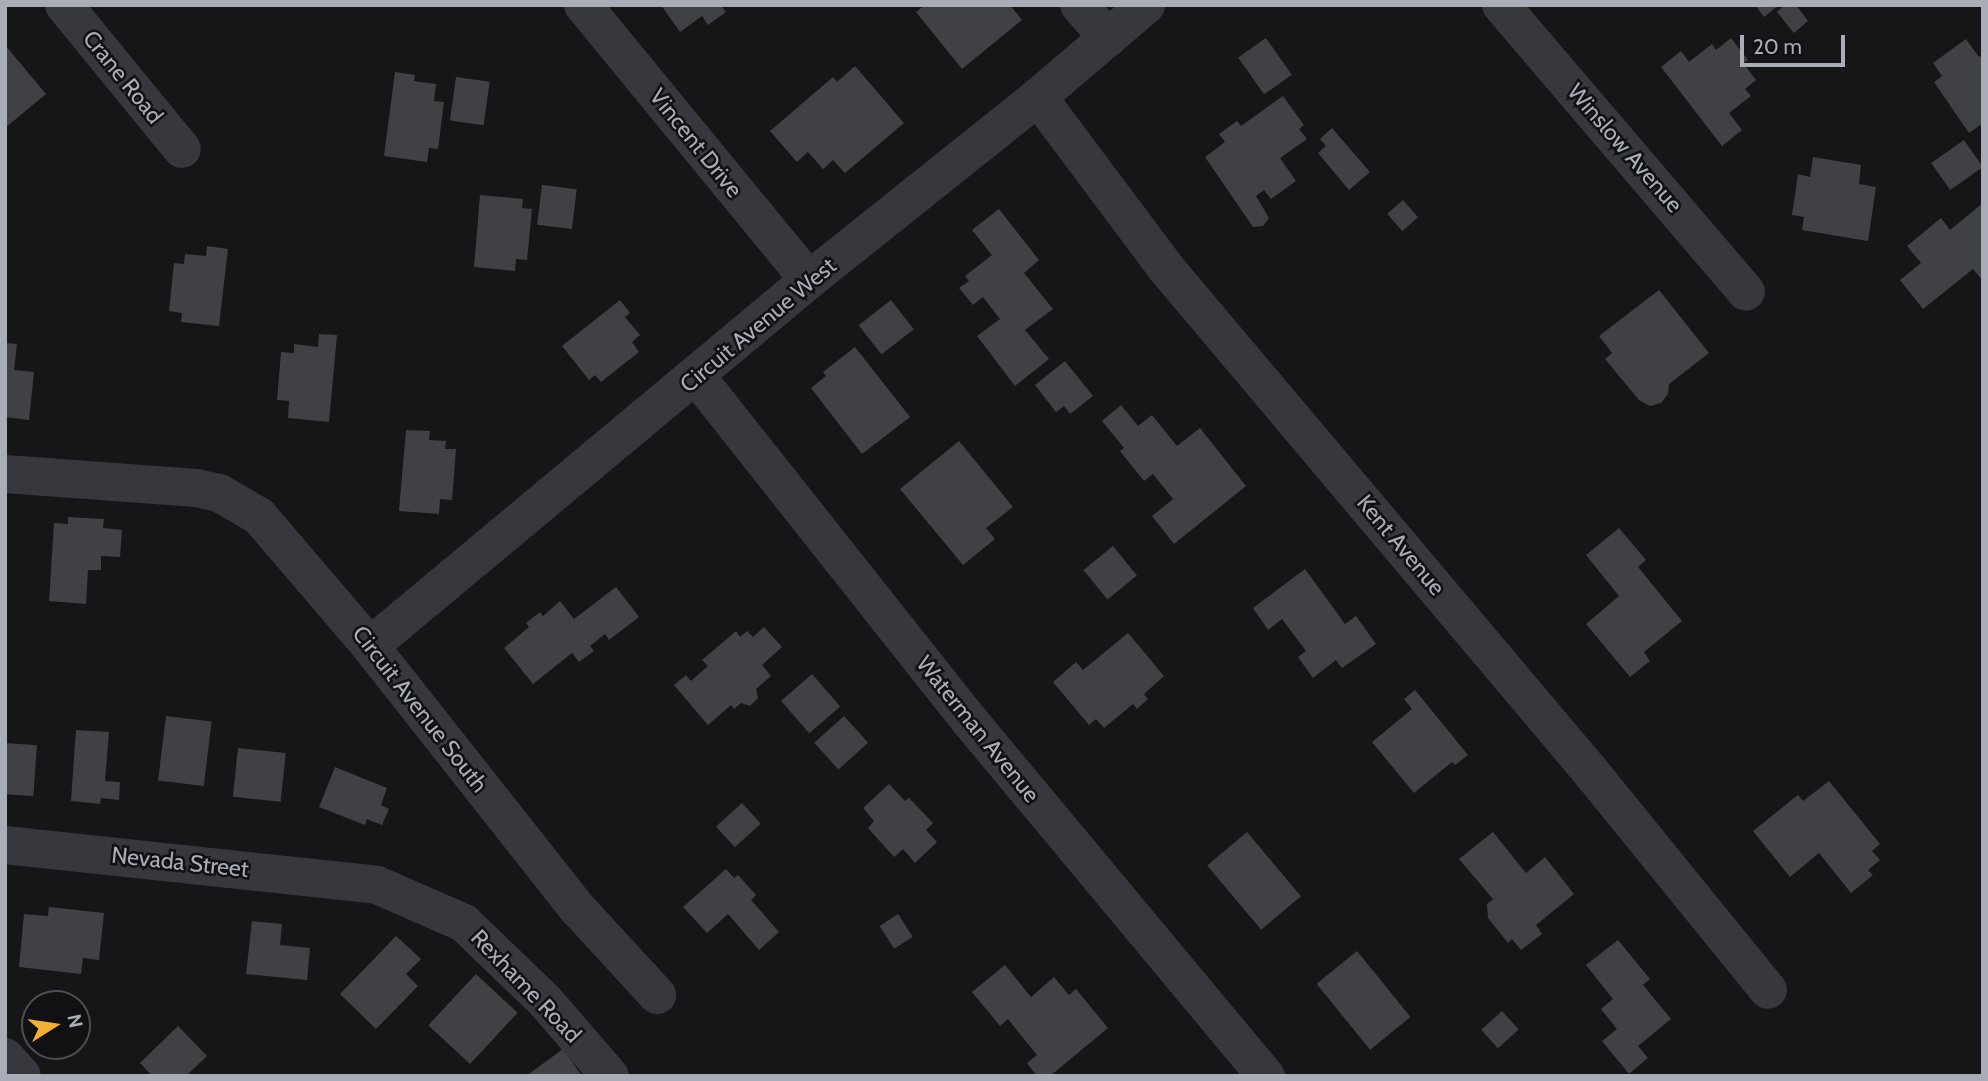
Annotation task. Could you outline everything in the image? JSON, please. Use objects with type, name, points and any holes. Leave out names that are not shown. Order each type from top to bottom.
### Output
[{"type":"street","name":"Crane Road","points":[[64,5],[182,149]]},
{"type":"street","name":"Vincent Drive","points":[[583,5],[809,280]]},
{"type":"street","points":[[1079,5],[1108,38]]},
{"type":"street","name":"Circuit Avenue West","points":[[370,646],[697,377],[809,280],[1038,97],[1146,5]]},
{"type":"street","name":"Winslow Avenue","points":[[1501,5],[1746,292]]},
{"type":"street","name":"Kent Avenue","points":[[1038,97],[1165,267],[1563,740],[1768,990]]},
{"type":"street","name":"Waterman Avenue","points":[[697,377],[969,720],[1266,1076]]},
{"type":"street","name":"Circuit Avenue South","points":[[5,474],[219,493],[259,516],[370,646],[578,909],[657,995]]},
{"type":"street","name":"Nevada Street","points":[[5,845],[354,882]]},
{"type":"street","name":"Rexhame Road","points":[[354,882],[377,885],[464,923],[544,1001],[610,1076]]},
{"type":"street","points":[[5,1057],[22,1076]]},
{"type":"building","points":[[661,5],[721,5],[726,12],[708,25],[702,16],[680,32]]},
{"type":"building","points":[[925,5],[1010,5],[1022,20],[962,69],[916,12]]},
{"type":"building","points":[[1755,5],[1779,5],[1764,17]]},
{"type":"building","points":[[1785,5],[1796,5],[1808,21],[1794,33],[1777,12]]},
{"type":"building","points":[[1266,38],[1292,75],[1264,94],[1238,58]]},
{"type":"building","points":[[1731,38],[1748,60],[1743,63],[1756,80],[1745,89],[1751,96],[1729,113],[1742,130],[1722,146],[1661,67],[1681,51],[1689,62],[1712,44],[1716,50]]},
{"type":"building","points":[[1966,39],[1979,57],[1983,54],[1983,123],[1969,133],[1934,82],[1942,76],[1933,63]]},
{"type":"building","points":[[5,45],[46,94],[5,128]]},
{"type":"building","points":[[855,66],[904,123],[845,173],[833,160],[823,169],[808,152],[797,162],[770,131],[833,77],[837,82]]},
{"type":"building","points":[[395,72],[415,75],[414,81],[436,84],[434,101],[444,102],[438,149],[429,148],[427,162],[384,156]]},
{"type":"building","points":[[456,77],[490,82],[484,125],[450,121]]},
{"type":"building","points":[[1283,96],[1304,125],[1299,129],[1307,139],[1280,158],[1296,181],[1271,199],[1264,190],[1256,196],[1269,218],[1263,226],[1253,227],[1205,157],[1225,142],[1219,134],[1237,121],[1241,126]]},
{"type":"building","points":[[1332,128],[1370,172],[1349,190],[1318,153],[1326,146],[1320,139]]},
{"type":"building","points":[[1964,140],[1983,167],[1950,190],[1931,163]]},
{"type":"building","points":[[1813,157],[1861,165],[1859,184],[1876,187],[1868,241],[1802,230],[1804,217],[1792,215],[1798,174],[1810,177]]},
{"type":"building","points":[[542,185],[577,189],[572,229],[537,225]]},
{"type":"building","points":[[480,195],[523,199],[522,208],[532,209],[527,260],[516,259],[515,271],[474,267]]},
{"type":"building","points":[[1403,200],[1418,217],[1402,231],[1387,214]]},
{"type":"building","points":[[1983,203],[1983,281],[1973,269],[1923,309],[1900,280],[1921,263],[1907,246],[1941,218],[1950,230]]},
{"type":"building","points":[[999,209],[1039,260],[1024,273],[1053,309],[1025,330],[1049,359],[1015,386],[977,336],[1000,319],[983,297],[973,305],[959,288],[969,281],[965,276],[992,255],[972,230]]},
{"type":"building","points":[[207,246],[228,249],[219,326],[181,322],[182,313],[169,311],[174,263],[184,264],[185,254],[206,256]]},
{"type":"building","points":[[1659,290],[1709,353],[1669,384],[1668,394],[1661,403],[1650,406],[1639,400],[1605,359],[1612,353],[1599,336]]},
{"type":"building","points":[[620,300],[630,313],[625,317],[640,335],[632,342],[639,352],[601,382],[595,375],[589,380],[562,346]]},
{"type":"building","points":[[891,300],[914,329],[881,354],[859,325]]},
{"type":"building","points":[[319,334],[337,335],[329,422],[288,418],[289,401],[277,400],[281,352],[294,353],[294,344],[318,347]]},
{"type":"building","points":[[5,343],[17,344],[14,370],[34,372],[29,420],[5,417]]},
{"type":"building","points":[[855,347],[910,417],[862,454],[811,388],[826,376],[823,372]]},
{"type":"building","points":[[1065,361],[1093,396],[1070,414],[1064,406],[1056,412],[1035,385]]},
{"type":"building","points":[[1121,405],[1138,426],[1152,415],[1177,446],[1200,428],[1246,486],[1174,544],[1152,516],[1173,499],[1153,474],[1144,481],[1120,451],[1124,448],[1102,421]]},
{"type":"building","points":[[406,430],[430,431],[429,440],[446,441],[445,449],[456,449],[452,500],[440,499],[439,514],[399,511]]},
{"type":"building","points":[[959,441],[1013,507],[986,528],[995,539],[963,565],[900,489]]},
{"type":"building","points":[[68,517],[104,519],[103,528],[122,530],[120,557],[101,556],[101,570],[88,570],[86,604],[49,601],[54,523],[68,524]]},
{"type":"building","points":[[1619,528],[1646,560],[1638,567],[1682,621],[1644,652],[1650,661],[1630,677],[1586,624],[1619,596],[1586,555]]},
{"type":"building","points":[[1113,546],[1137,576],[1107,599],[1083,570]]},
{"type":"building","points":[[1305,569],[1345,624],[1356,616],[1376,644],[1342,668],[1336,660],[1313,678],[1298,657],[1306,651],[1282,619],[1268,630],[1253,608]]},
{"type":"building","points":[[616,587],[639,617],[609,640],[605,634],[590,646],[594,651],[579,662],[572,653],[533,684],[504,648],[529,627],[526,623],[540,612],[543,616],[560,601],[574,619]]},
{"type":"building","points":[[764,627],[782,647],[762,665],[771,676],[756,689],[758,698],[750,706],[741,703],[734,709],[731,705],[708,725],[674,685],[686,675],[691,681],[708,666],[702,660],[736,631],[740,637],[747,631],[753,637]]},
{"type":"building","points":[[1128,633],[1164,676],[1144,694],[1148,699],[1137,709],[1133,704],[1104,728],[1096,719],[1089,725],[1053,682],[1076,662],[1083,670]]},
{"type":"building","points":[[812,674],[840,706],[809,733],[781,701]]},
{"type":"building","points":[[1415,690],[1468,755],[1455,765],[1452,762],[1414,793],[1372,742],[1412,709],[1404,699]]},
{"type":"building","points":[[166,716],[212,722],[204,786],[158,781]]},
{"type":"building","points":[[844,716],[868,743],[838,770],[814,743]]},
{"type":"building","points":[[76,730],[109,732],[105,781],[120,782],[119,800],[101,798],[100,804],[71,801]]},
{"type":"building","points":[[5,743],[37,745],[33,796],[5,794]]},
{"type":"building","points":[[238,748],[286,753],[281,802],[233,797]]},
{"type":"building","points":[[335,767],[387,788],[381,805],[389,809],[382,825],[367,819],[365,825],[319,807]]},
{"type":"building","points":[[1829,781],[1880,844],[1872,851],[1880,860],[1868,870],[1873,875],[1851,893],[1819,853],[1790,877],[1753,831],[1798,795],[1803,801]]},
{"type":"building","points":[[889,784],[905,801],[909,798],[933,823],[926,830],[937,842],[915,863],[903,849],[894,857],[868,828],[874,821],[863,808]]},
{"type":"building","points":[[742,803],[761,824],[735,847],[716,826]]},
{"type":"building","points":[[1247,832],[1301,896],[1261,930],[1207,865]]},
{"type":"building","points":[[1493,832],[1526,873],[1545,857],[1574,894],[1536,925],[1542,934],[1521,950],[1512,939],[1508,943],[1488,918],[1487,904],[1493,899],[1459,859]]},
{"type":"building","points":[[726,869],[734,878],[738,875],[756,895],[751,900],[779,932],[759,950],[728,914],[707,933],[683,907]]},
{"type":"building","points":[[49,907],[104,913],[99,960],[83,958],[81,974],[19,967],[24,914],[48,916]]},
{"type":"building","points":[[898,914],[913,937],[894,949],[880,926]]},
{"type":"building","points":[[252,921],[282,924],[280,945],[310,948],[307,980],[246,974]]},
{"type":"building","points":[[396,936],[421,959],[406,974],[418,986],[376,1029],[340,994]]},
{"type":"building","points":[[1618,940],[1650,979],[1643,985],[1671,1019],[1638,1046],[1648,1058],[1629,1074],[1602,1041],[1617,1029],[1601,1009],[1613,999],[1586,965]]},
{"type":"building","points":[[1357,951],[1410,1017],[1370,1050],[1317,984]]},
{"type":"building","points":[[1005,965],[1031,997],[1054,977],[1069,995],[1076,989],[1108,1028],[1050,1076],[1037,1076],[1027,1063],[1037,1055],[1008,1019],[1000,1026],[972,992]]},
{"type":"building","points":[[476,974],[518,1013],[470,1064],[428,1025]]},
{"type":"building","points":[[1502,1011],[1519,1030],[1498,1048],[1481,1030]]},
{"type":"building","points":[[178,1026],[207,1056],[186,1076],[152,1076],[140,1063]]},
{"type":"building","points":[[563,1049],[582,1076],[526,1076]]}]
